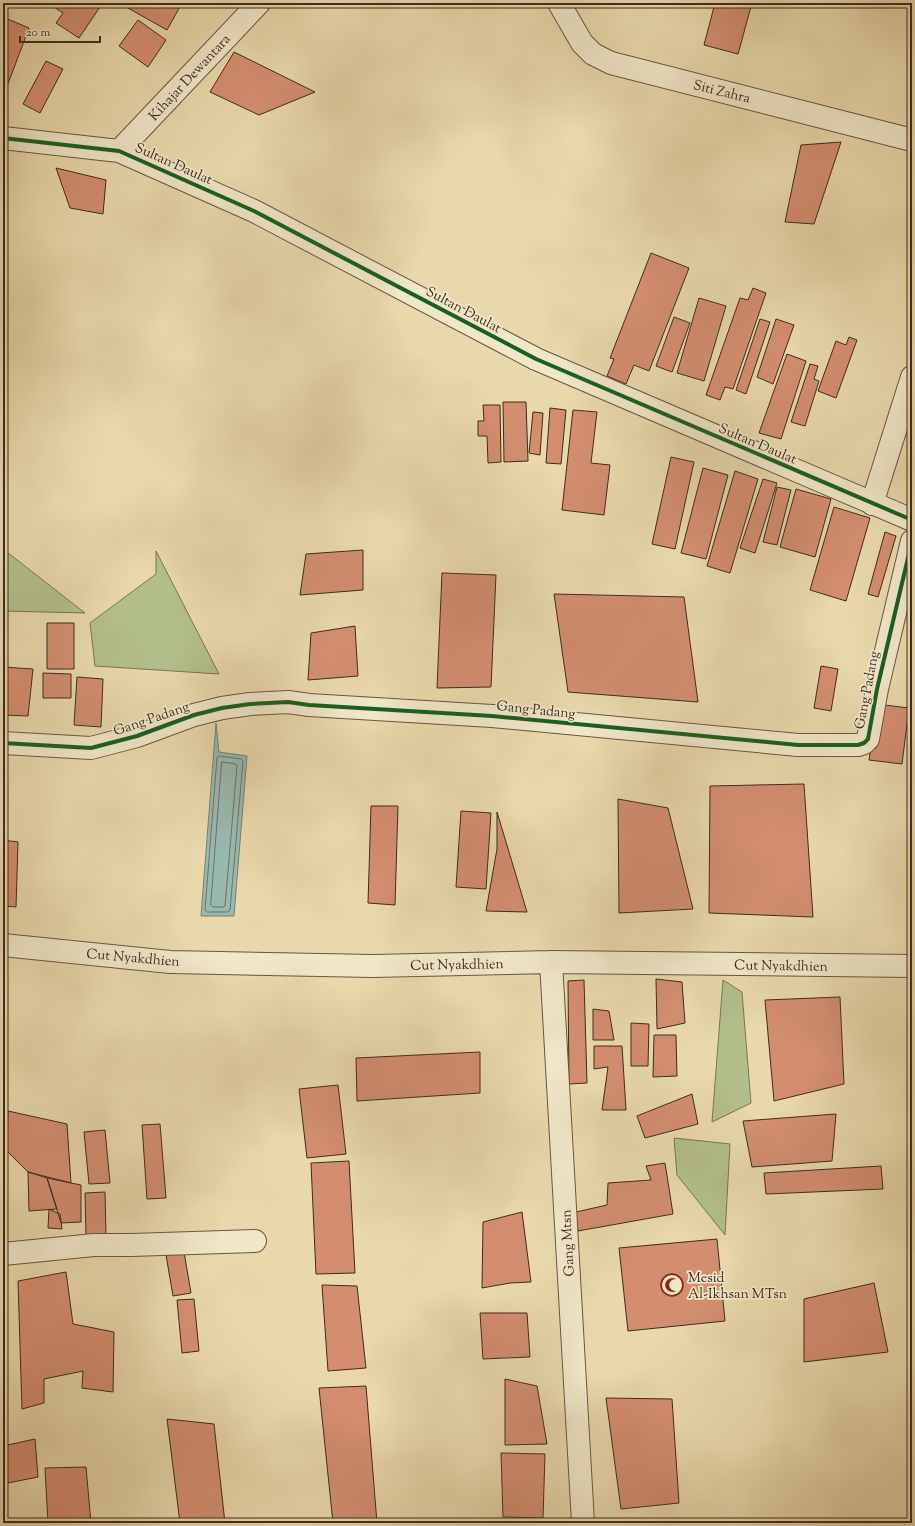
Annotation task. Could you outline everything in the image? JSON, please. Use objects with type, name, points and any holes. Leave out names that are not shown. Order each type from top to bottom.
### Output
[{"type":"street","name":"Kihajar Dewantara","points":[[118,151],[259,3]]},
{"type":"street","name":"Siti Zahra","points":[[558,3],[582,43],[593,54],[611,63],[912,140]]},
{"type":"street","name":"Sultan Daulat","points":[[3,138],[118,151],[254,211],[536,359],[912,520]]},
{"type":"street","points":[[872,504],[912,377]]},
{"type":"street","name":"Gang Padang","points":[[3,743],[91,748],[137,736],[194,715],[215,710],[250,704],[288,702],[309,705],[492,716],[798,745],[858,745],[864,743],[868,739],[876,689],[912,542]]},
{"type":"street","name":"Cut Nyakdhien","points":[[3,945],[170,962],[373,966],[551,962],[912,966]]},
{"type":"street","name":"Gang Mtsn","points":[[551,962],[583,1523]]},
{"type":"street","points":[[3,1254],[111,1244],[131,1246],[255,1241]]},
{"type":"green space","points":[[3,549],[85,613],[3,611]]},
{"type":"green space","points":[[156,551],[219,674],[95,666],[90,623],[156,574]]},
{"type":"green space","points":[[723,980],[742,992],[751,1103],[712,1122]]},
{"type":"green space","points":[[674,1138],[730,1144],[725,1235],[677,1175]]},
{"type":"water","points":[[216,723],[219,752],[247,756],[234,916],[201,916]]},
{"type":"building","points":[[52,3],[95,3],[100,7],[79,38],[56,23],[63,13],[51,5]]},
{"type":"building","points":[[119,3],[182,3],[167,30]]},
{"type":"building","points":[[715,3],[752,3],[738,54],[704,45]]},
{"type":"building","points":[[3,17],[29,28],[3,97]]},
{"type":"building","points":[[138,20],[166,40],[148,67],[119,46]]},
{"type":"building","points":[[234,52],[315,92],[259,115],[210,92]]},
{"type":"building","points":[[46,61],[63,69],[40,113],[23,104]]},
{"type":"building","points":[[841,142],[814,224],[785,222],[801,145]]},
{"type":"building","points":[[56,168],[106,180],[103,214],[70,208]]},
{"type":"building","points":[[651,253],[689,268],[649,371],[634,365],[626,384],[607,376],[614,359],[610,358]]},
{"type":"building","points":[[753,288],[766,293],[733,389],[725,387],[720,400],[706,395],[740,298],[748,300]]},
{"type":"building","points":[[699,298],[726,306],[704,381],[677,373]]},
{"type":"building","points":[[674,317],[690,323],[672,372],[656,366]]},
{"type":"building","points":[[760,319],[770,322],[746,394],[736,390]]},
{"type":"building","points":[[776,319],[794,325],[773,384],[757,377]]},
{"type":"building","points":[[849,337],[857,340],[836,398],[818,391],[836,341],[846,345]]},
{"type":"building","points":[[787,354],[806,361],[781,439],[759,433]]},
{"type":"building","points":[[810,364],[818,366],[814,379],[819,381],[805,426],[791,422]]},
{"type":"building","points":[[503,402],[526,402],[528,461],[504,462]]},
{"type":"building","points":[[483,405],[500,405],[501,462],[488,463],[487,436],[478,436],[478,421],[484,421]]},
{"type":"building","points":[[550,408],[566,410],[561,464],[546,463]]},
{"type":"building","points":[[573,410],[597,412],[591,463],[610,465],[604,515],[562,510]]},
{"type":"building","points":[[533,412],[543,413],[540,455],[529,453]]},
{"type":"building","points":[[671,457],[694,462],[675,549],[652,544]]},
{"type":"building","points":[[703,468],[728,475],[706,559],[681,553]]},
{"type":"building","points":[[735,471],[758,479],[730,573],[707,566]]},
{"type":"building","points":[[763,479],[777,483],[755,553],[740,548]]},
{"type":"building","points":[[777,487],[791,490],[777,545],[763,542]]},
{"type":"building","points":[[796,489],[831,499],[815,557],[780,547]]},
{"type":"building","points":[[834,507],[870,518],[846,601],[810,590]]},
{"type":"building","points":[[885,532],[896,536],[878,597],[868,594]]},
{"type":"building","points":[[363,550],[363,590],[300,595],[306,554]]},
{"type":"building","points":[[442,573],[496,575],[491,687],[437,688]]},
{"type":"building","points":[[554,594],[684,597],[698,702],[568,692]]},
{"type":"building","points":[[47,623],[74,623],[74,669],[47,669]]},
{"type":"building","points":[[355,626],[358,676],[308,680],[311,633]]},
{"type":"building","points":[[821,666],[838,669],[831,711],[814,708]]},
{"type":"building","points":[[3,667],[33,669],[28,716],[3,715]]},
{"type":"building","points":[[43,673],[71,674],[71,698],[43,698]]},
{"type":"building","points":[[77,677],[103,679],[101,727],[74,725]]},
{"type":"building","points":[[876,704],[909,708],[902,764],[869,760],[871,747],[876,748]]},
{"type":"building","points":[[804,784],[813,917],[709,913],[710,786]]},
{"type":"building","points":[[618,799],[668,808],[693,909],[619,913]]},
{"type":"building","points":[[371,806],[398,806],[395,905],[368,903]]},
{"type":"building","points":[[461,811],[491,813],[486,889],[456,887]]},
{"type":"building","points":[[497,812],[527,912],[486,911],[497,849]]},
{"type":"building","points":[[3,840],[18,842],[16,907],[3,906]]},
{"type":"building","points":[[656,979],[682,982],[685,1023],[657,1029]]},
{"type":"building","points":[[584,980],[587,1083],[569,1084],[568,981]]},
{"type":"building","points":[[840,997],[844,1084],[774,1101],[765,1000]]},
{"type":"building","points":[[593,1009],[609,1011],[614,1040],[593,1040]]},
{"type":"building","points":[[631,1023],[649,1024],[648,1066],[631,1066]]},
{"type":"building","points":[[654,1035],[676,1035],[677,1076],[653,1077]]},
{"type":"building","points":[[594,1046],[622,1046],[626,1110],[602,1110],[608,1067],[594,1069]]},
{"type":"building","points":[[480,1052],[480,1093],[357,1101],[356,1058]]},
{"type":"building","points":[[338,1085],[346,1154],[307,1158],[299,1089]]},
{"type":"building","points":[[692,1094],[698,1124],[645,1138],[637,1116]]},
{"type":"building","points":[[8,1111],[67,1124],[71,1183],[28,1172],[7,1151]]},
{"type":"building","points":[[836,1114],[832,1161],[752,1167],[743,1121]]},
{"type":"building","points":[[160,1124],[166,1198],[147,1199],[142,1125]]},
{"type":"building","points":[[105,1130],[110,1183],[89,1184],[84,1132]]},
{"type":"building","points":[[349,1161],[355,1273],[316,1274],[311,1163]]},
{"type":"building","points":[[665,1163],[673,1214],[578,1231],[576,1212],[607,1205],[608,1183],[651,1180],[646,1166]]},
{"type":"building","points":[[881,1166],[883,1189],[766,1194],[764,1173]]},
{"type":"building","points":[[28,1172],[47,1178],[57,1209],[29,1211]]},
{"type":"building","points":[[47,1178],[81,1185],[81,1222],[61,1223]]},
{"type":"building","points":[[105,1192],[106,1235],[86,1236],[85,1193]]},
{"type":"building","points":[[49,1209],[60,1214],[62,1229],[48,1228]]},
{"type":"building","points":[[522,1212],[531,1282],[510,1283],[482,1288],[483,1222]]},
{"type":"building","name":"Mesid Al-Ikhsan MTsn","points":[[717,1239],[725,1321],[628,1331],[619,1248]]},
{"type":"building","points":[[184,1252],[191,1293],[173,1296],[166,1255]]},
{"type":"building","points":[[66,1272],[73,1324],[114,1332],[113,1392],[82,1388],[83,1371],[44,1379],[44,1403],[22,1409],[18,1281]]},
{"type":"building","points":[[874,1283],[888,1352],[804,1362],[804,1299]]},
{"type":"building","points":[[322,1285],[357,1286],[366,1368],[328,1371]]},
{"type":"building","points":[[194,1299],[199,1351],[182,1353],[177,1300]]},
{"type":"building","points":[[480,1313],[527,1313],[530,1357],[483,1359]]},
{"type":"building","points":[[505,1379],[537,1386],[547,1444],[505,1445]]},
{"type":"building","points":[[366,1386],[377,1523],[333,1523],[319,1388]]},
{"type":"building","points":[[606,1398],[672,1399],[679,1503],[621,1509]]},
{"type":"building","points":[[167,1419],[214,1424],[225,1523],[180,1523]]},
{"type":"building","points":[[35,1439],[38,1477],[8,1483],[3,1446]]},
{"type":"building","points":[[501,1453],[545,1454],[543,1518],[503,1517]]},
{"type":"building","points":[[86,1467],[91,1523],[48,1523],[45,1468]]},
{"type":"cycle path","points":[[3,138],[119,151],[254,211],[536,359],[912,520]]},
{"type":"cycle path","points":[[3,743],[91,748],[137,736],[194,715],[222,708],[250,704],[288,702],[309,705],[492,716],[798,745],[858,745],[864,743],[868,739],[877,689],[912,541]]},
{"type":"place","name":"Mesid Al-Ikhsan MTsn","points":[[672,1285]]}]
